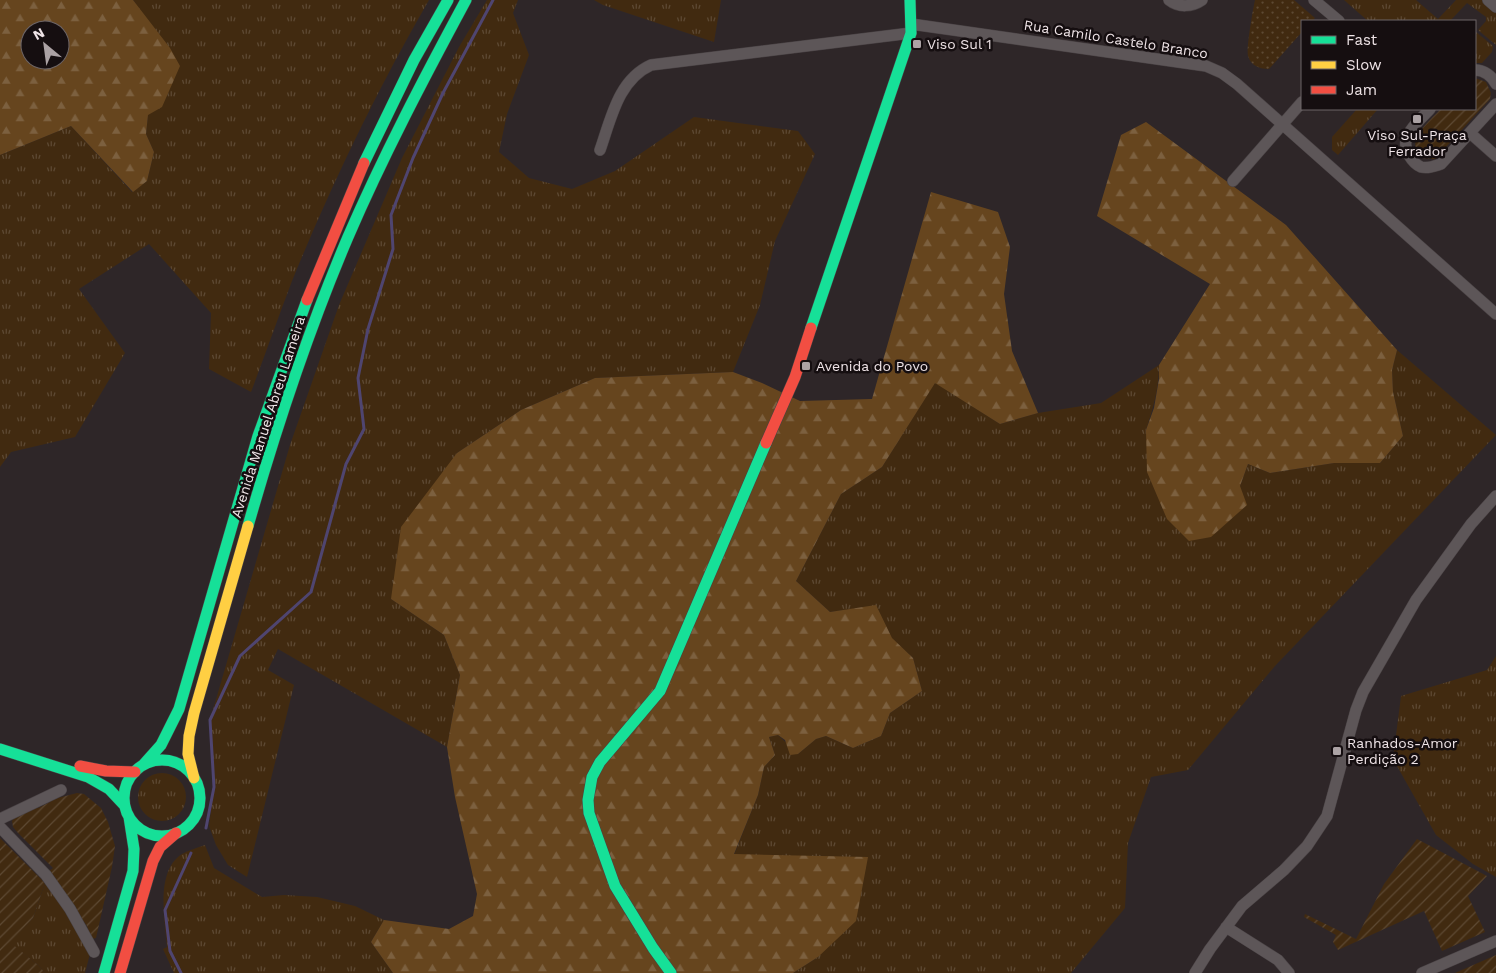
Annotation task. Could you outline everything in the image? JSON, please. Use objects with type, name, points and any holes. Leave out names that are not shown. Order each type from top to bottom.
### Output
[{"type":"main road","name":"Avenida Manuel Abreu Lameira","points":[[144,764],[157,753],[166,741],[180,708],[258,436],[301,314],[359,173],[414,60],[448,0]]},
{"type":"main road","name":"Avenida Manuel Abreu Lameira","points":[[194,778],[188,754],[189,736],[194,713],[286,402],[305,347],[374,178],[418,88],[466,0]]},
{"type":"main road","points":[[671,973],[614,886],[589,813],[588,800],[592,777],[600,762],[660,691],[795,377],[911,29],[910,0]]},
{"type":"main road","points":[[0,742],[90,769],[134,772]]},
{"type":"main road","points":[[0,749],[88,777],[108,789],[125,806]]},
{"type":"main road","points":[[104,973],[133,871],[134,849],[124,794],[134,772],[144,764],[158,760],[172,761],[185,767],[194,778],[200,796],[196,814],[184,829],[176,833],[160,847],[153,861],[120,973]]},
{"type":"main road","points":[[129,817],[136,825],[154,835],[176,833]]},
{"type":"street","points":[[1169,0],[1175,5],[1194,6],[1202,0]]},
{"type":"street","points":[[1314,0],[1338,20]]},
{"type":"street","points":[[1488,0],[1496,7]]},
{"type":"street","name":"Rua Camilo Castelo Branco","points":[[600,150],[623,90],[632,78],[641,70],[651,65],[911,29],[1206,66],[1222,73],[1237,84],[1496,314]]},
{"type":"street","points":[[1476,70],[1494,77]]},
{"type":"street","points":[[1233,181],[1301,103]]},
{"type":"street","points":[[1429,110],[1408,133],[1405,142],[1409,156],[1422,167],[1428,168],[1441,164],[1496,104]]},
{"type":"street","points":[[1470,133],[1496,156]]},
{"type":"street","points":[[1196,973],[1242,906],[1284,870],[1307,846],[1327,816],[1356,710],[1363,692],[1416,600],[1472,524],[1496,496]]},
{"type":"street","points":[[0,819],[61,790]]},
{"type":"street","points":[[0,827],[46,875],[70,909],[94,952]]},
{"type":"street","points":[[1226,927],[1278,960],[1289,973]]},
{"type":"street","points":[[1422,973],[1496,941]]},
{"type":"green space","points":[[0,0],[133,0],[170,48],[180,66],[162,107],[148,115],[146,134],[154,152],[147,181],[133,192],[71,126],[0,155]]},
{"type":"green space","points":[[133,0],[429,0],[373,103],[323,209],[292,281],[251,392],[209,369],[211,313],[149,244],[79,289],[125,353],[75,437],[11,452],[0,467],[0,155],[71,126],[132,192],[147,181],[154,152],[146,134],[148,115],[136,4]]},
{"type":"green space","points":[[487,0],[518,0],[513,13],[529,55],[507,114],[499,152],[529,178],[572,189],[615,171],[694,117],[798,131],[815,154],[775,241],[760,305],[733,372],[595,378],[521,410],[457,453],[391,599],[444,635],[460,675],[447,747],[278,649],[268,670],[294,685],[247,877],[228,865],[216,845],[209,826],[214,787],[210,720],[290,445],[339,305],[402,158],[459,47]]},
{"type":"green space","points":[[594,0],[721,0],[714,42],[603,5]]},
{"type":"green space","points":[[1255,0],[1294,0],[1315,18],[1313,20],[1301,20],[1301,33],[1269,69],[1256,66],[1251,62],[1248,56]]},
{"type":"green space","points":[[1344,0],[1416,0],[1438,19],[1456,0],[1483,0],[1496,12],[1496,45],[1478,30],[1486,21],[1486,17],[1467,3],[1451,20],[1367,20]]},
{"type":"green space","points":[[1476,32],[1493,46],[1492,52],[1482,63],[1476,63]]},
{"type":"green space","points":[[1476,78],[1486,82],[1491,93],[1490,99],[1435,159],[1422,158],[1417,152],[1416,138],[1440,110],[1476,110]]},
{"type":"green space","points":[[1356,110],[1377,110],[1338,155],[1332,150],[1332,137]]},
{"type":"green space","points":[[1146,122],[1286,225],[1397,350],[1392,370],[1393,392],[1403,436],[1380,463],[1334,463],[1270,473],[1248,464],[1240,486],[1247,505],[1211,537],[1189,541],[1167,519],[1147,472],[1146,430],[1154,408],[1159,379],[1159,365],[1210,284],[1097,216],[1121,135]]},
{"type":"green space","points":[[931,192],[998,212],[1010,247],[1004,294],[1012,351],[1038,413],[1000,424],[935,383],[882,467],[841,494],[796,581],[830,612],[876,605],[892,638],[913,658],[922,691],[890,713],[881,736],[853,748],[826,736],[816,739],[798,754],[790,755],[785,740],[778,735],[769,737],[775,755],[764,767],[758,795],[734,854],[868,857],[856,921],[818,957],[793,973],[393,973],[371,942],[384,920],[449,929],[473,916],[477,894],[455,797],[447,747],[460,675],[444,635],[391,599],[401,527],[457,453],[521,410],[595,378],[733,372],[800,401],[872,399]]},
{"type":"green space","points":[[1397,350],[1496,435],[1275,666],[1188,770],[1151,777],[1128,843],[1125,908],[1071,973],[793,973],[818,957],[734,855],[758,795],[764,767],[775,755],[769,737],[778,735],[798,754],[816,739],[826,736],[853,748],[881,736],[890,713],[922,691],[913,658],[892,639],[876,606],[830,612],[796,581],[841,494],[882,467],[935,382],[1000,424],[1038,413],[1101,403],[1159,365],[1155,398],[1146,430],[1240,486],[1248,464],[1270,473],[1334,463],[1380,463],[1403,436],[1393,392],[1392,370]]},
{"type":"green space","points":[[1496,656],[1496,877],[1473,864],[1436,835],[1393,759],[1401,696],[1487,670]]},
{"type":"green space","points":[[162,773],[171,775],[179,780],[184,788],[186,797],[184,806],[179,814],[171,819],[162,821],[153,819],[145,814],[140,806],[138,797],[140,788],[145,780],[153,775]]},
{"type":"green space","points":[[77,793],[84,794],[101,808],[108,822],[115,846],[96,938],[91,939],[87,926],[48,872],[53,868],[18,833],[13,827],[12,821],[16,816],[35,806],[38,808],[50,802],[50,800]]},
{"type":"green space","points":[[0,838],[45,883],[33,918],[11,943],[45,973],[0,973]]},
{"type":"green space","points":[[1417,839],[1487,876],[1468,896],[1485,932],[1442,951],[1424,911],[1338,950],[1333,942],[1336,935],[1304,917],[1305,914],[1356,939],[1384,884]]},
{"type":"green space","points":[[205,845],[214,868],[262,897],[284,895],[317,897],[355,906],[384,920],[371,942],[393,973],[174,973],[163,949],[167,947],[164,910],[165,884],[168,872],[182,854]]},
{"type":"green space","points":[[45,883],[61,902],[91,950],[85,973],[45,973],[38,965],[10,943],[33,918]]},
{"type":"green space","points":[[1496,955],[1496,973],[1455,973]]},
{"type":"waterway","points":[[206,828],[214,787],[210,720],[240,656],[311,592],[346,464],[364,429],[358,378],[368,329],[393,249],[391,215],[413,158],[443,93],[493,0]]},
{"type":"waterway","points":[[181,973],[170,951],[165,910],[191,853]]},
{"type":"traffic: fast","points":[[364,163],[414,60],[448,0]]},
{"type":"traffic: fast","points":[[248,526],[294,380],[319,308],[348,237],[404,117],[466,0]]},
{"type":"traffic: fast","points":[[811,328],[911,33],[910,0]]},
{"type":"traffic: fast","points":[[144,764],[161,745],[179,709],[258,436],[307,300]]},
{"type":"traffic: fast","points":[[671,973],[653,948],[615,886],[589,813],[588,800],[592,777],[600,762],[660,691],[766,443]]},
{"type":"traffic: fast","points":[[0,749],[88,777],[109,789],[125,806]]},
{"type":"traffic: fast","points":[[162,760],[176,763],[189,771],[197,784],[200,798],[197,812],[189,825],[176,833],[162,836],[148,833],[135,825],[127,812],[124,798],[127,784],[135,771],[148,763],[162,760]]},
{"type":"traffic: fast","points":[[104,973],[133,871],[134,849],[129,817]]},
{"type":"traffic: slow","points":[[194,778],[188,754],[189,736],[248,526]]},
{"type":"traffic: jam","points":[[307,300],[364,163]]},
{"type":"traffic: jam","points":[[766,443],[795,377],[811,328]]},
{"type":"traffic: jam","points":[[80,766],[106,771],[135,772]]},
{"type":"traffic: jam","points":[[120,973],[153,861],[160,847],[176,833]]},
{"type":"place","name":"Viso Sul 1","points":[[917,44]]},
{"type":"place","name":"Viso Sul-Praça Ferrador","points":[[1417,119]]},
{"type":"place","name":"Avenida do Povo","points":[[806,366]]},
{"type":"place","name":"Ranhados-Amor Perdição 2","points":[[1337,751]]}]
